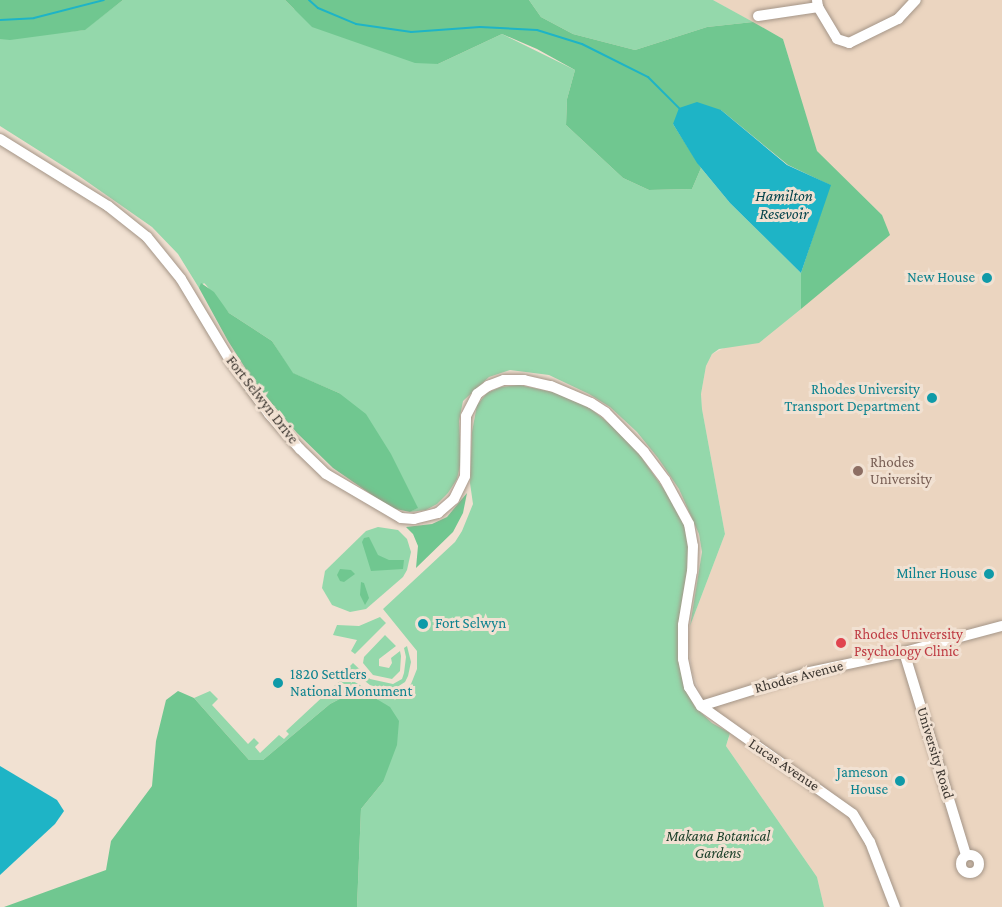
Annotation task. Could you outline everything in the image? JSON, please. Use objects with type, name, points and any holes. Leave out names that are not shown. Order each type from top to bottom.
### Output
[{"type":"street","points":[[758,16],[818,4],[837,39],[849,43],[898,19],[916,0]]},
{"type":"street","name":"Fort Selwyn Drive","points":[[0,139],[108,206],[147,237],[181,279],[231,362],[269,414],[300,449],[326,474],[401,518],[414,519],[432,516],[454,500],[465,476],[466,416],[477,394],[488,386],[504,380],[524,380],[551,386],[591,403],[604,412],[644,452],[665,480],[689,524],[693,546],[692,571],[683,625]]},
{"type":"street","name":"Lucas Avenue","points":[[683,625],[685,673],[689,687],[701,706],[853,814],[870,842],[895,907]]},
{"type":"street","name":"Rhodes Avenue","points":[[701,706],[810,672],[904,652],[1002,626]]},
{"type":"street","name":"University Road","points":[[904,652],[966,855]]},
{"type":"shaded area","name":"Rhodes University","points":[[713,0],[1002,0],[1002,907],[824,907],[817,877],[726,746],[734,724],[710,708],[702,698],[692,671],[688,640],[690,626],[725,534],[702,409],[701,394],[706,366],[712,354],[728,346],[882,215],[816,151],[783,39]]},
{"type":"green space","points":[[0,0],[123,0],[85,30],[10,40],[0,39]]},
{"type":"green space","points":[[123,0],[285,0],[294,9],[438,64],[502,34],[575,70],[567,99],[566,125],[623,178],[649,190],[692,189],[701,168],[730,203],[801,273],[801,309],[759,343],[719,349],[712,354],[706,366],[701,394],[702,409],[725,534],[690,626],[702,552],[699,534],[679,489],[658,458],[637,432],[610,407],[549,375],[510,370],[489,377],[463,401],[459,421],[461,461],[457,479],[437,504],[426,510],[410,512],[417,508],[339,393],[292,373],[272,341],[229,313],[204,283],[199,288],[178,254],[152,227],[79,176],[0,126],[0,39],[84,30]]},
{"type":"green space","points":[[285,0],[529,0],[541,17],[573,34],[635,50],[707,27],[753,22],[783,39],[817,151],[882,215],[890,235],[801,309],[801,273],[830,185],[788,165],[721,110],[673,124],[701,168],[692,189],[649,190],[623,178],[566,125],[567,99],[575,70],[537,49],[502,34],[438,64],[415,63],[312,27]]},
{"type":"green space","points":[[529,0],[713,0],[753,22],[707,27],[635,50],[573,34],[541,17]]},
{"type":"green space","points":[[201,283],[214,292],[229,313],[272,341],[293,373],[339,393],[366,414],[391,454],[418,508],[410,512],[391,508],[333,468],[297,433],[256,385],[228,341],[199,288]]},
{"type":"green space","name":"Makana Botanical Gardens","points":[[519,385],[561,394],[591,409],[616,429],[639,454],[680,512],[688,538],[690,561],[679,624],[678,656],[684,686],[695,707],[712,723],[730,733],[726,746],[817,877],[824,907],[357,907],[361,809],[383,782],[351,693],[330,704],[263,760],[249,760],[194,698],[210,691],[218,699],[212,705],[248,744],[254,738],[259,743],[255,747],[260,753],[279,735],[284,739],[289,734],[286,731],[345,676],[376,695],[399,693],[411,684],[417,669],[417,651],[383,609],[455,542],[462,531],[473,504],[470,483],[472,432],[477,405],[487,393],[501,387]]},
{"type":"green space","points":[[467,493],[463,513],[453,532],[416,568],[418,546],[413,534],[406,527],[432,524],[447,517]]},
{"type":"green space","points":[[378,527],[398,530],[407,539],[411,552],[403,577],[366,609],[350,612],[332,605],[322,588],[325,571],[366,531]]},
{"type":"green space","points":[[369,537],[378,555],[389,560],[404,560],[403,569],[371,571],[362,542],[364,538]]},
{"type":"green space","points":[[340,569],[351,570],[355,574],[344,582],[340,581],[337,575]]},
{"type":"green space","points":[[361,582],[364,583],[369,598],[365,605],[360,595]]},
{"type":"green space","points":[[380,617],[386,623],[355,654],[351,651],[357,640],[333,635],[337,625],[359,626]]},
{"type":"green space","points":[[385,635],[396,646],[379,659],[379,666],[389,668],[392,663],[391,658],[400,651],[401,656],[400,671],[392,679],[373,675],[363,663],[364,657]]},
{"type":"green space","points":[[407,646],[411,662],[408,676],[405,682],[394,689],[386,690],[370,685],[348,668],[353,663],[370,679],[393,684],[402,679],[406,657],[404,648]]},
{"type":"green space","points":[[178,691],[194,698],[249,760],[263,760],[330,704],[351,693],[375,698],[390,707],[399,721],[397,745],[383,782],[361,809],[357,907],[4,907],[106,870],[111,841],[152,786],[156,741],[166,700]]},
{"type":"water","name":"Hamilton Resevoir","points":[[697,102],[721,110],[787,165],[831,185],[801,273],[730,203],[697,163],[673,124],[679,108]]},
{"type":"water","points":[[0,766],[57,800],[64,811],[55,824],[0,875]]},
{"type":"waterway","points":[[0,20],[34,18],[104,0]]},
{"type":"waterway","points":[[309,0],[318,8],[356,24],[411,32],[480,27],[537,30],[582,44],[648,77],[679,108]]},
{"type":"place","name":"New House","points":[[987,278]]},
{"type":"place","name":"Rhodes University Transport Department","points":[[932,398]]},
{"type":"place","name":"Rhodes University","points":[[858,471]]},
{"type":"place","name":"Milner House","points":[[989,574]]},
{"type":"place","name":"Fort Selwyn","points":[[423,624]]},
{"type":"place","name":"Rhodes University Psychology Clinic","points":[[841,643]]},
{"type":"place","name":"1820 Settlers National Monument","points":[[278,683]]},
{"type":"place","name":"Jameson House","points":[[900,781]]}]
